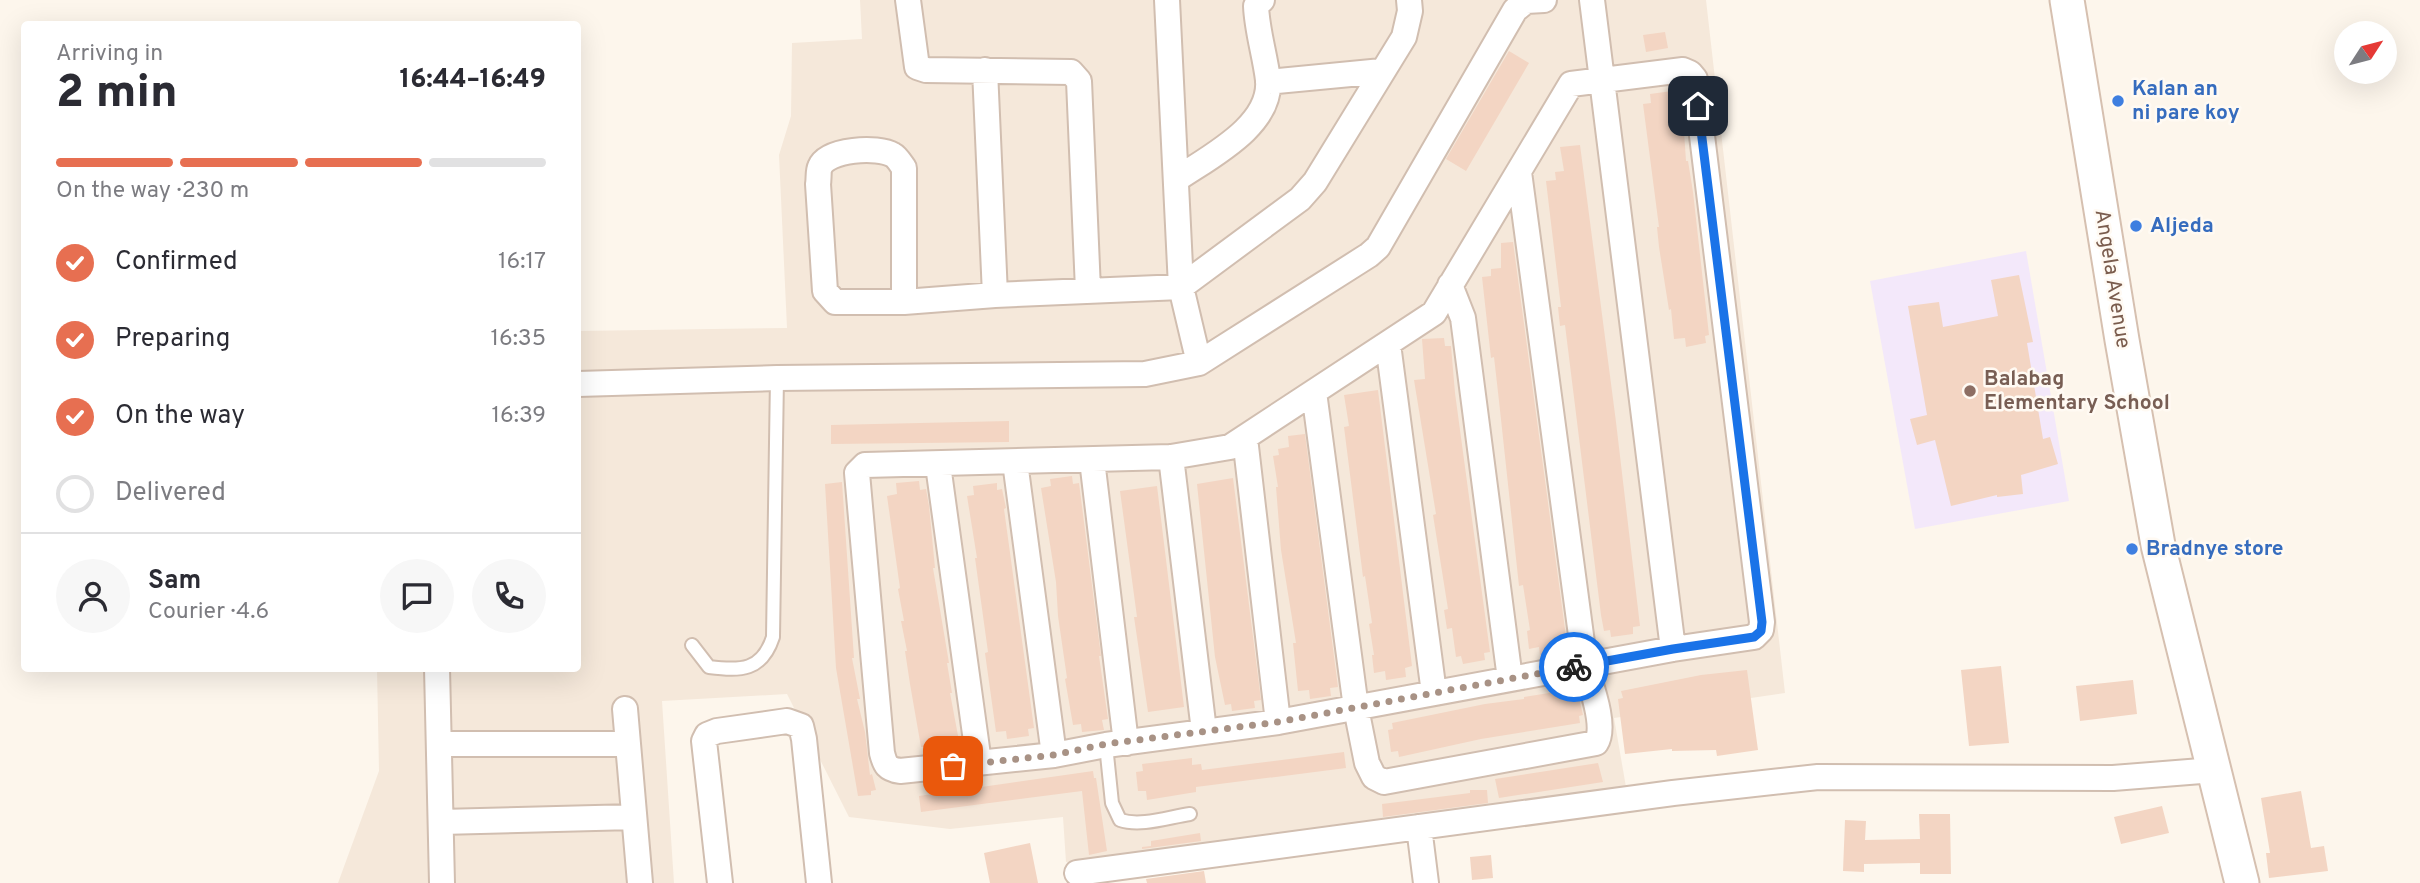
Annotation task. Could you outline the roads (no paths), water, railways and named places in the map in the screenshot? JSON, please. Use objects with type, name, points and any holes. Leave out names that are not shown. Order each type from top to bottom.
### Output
[{"type":"main road","name":"Angela Avenue","points":[[2067,0],[2158,545],[2242,883]]},
{"type":"street","points":[[908,0],[917,67],[926,70],[1071,72],[1076,76],[1079,81],[1088,290]]},
{"type":"street","points":[[1167,0],[1181,287],[1199,363]]},
{"type":"street","points":[[1177,179],[1247,130],[1260,111],[1268,82],[1256,23],[1256,6],[1262,0]]},
{"type":"street","points":[[904,302],[904,168],[893,155],[876,151],[845,152],[828,156],[820,167],[818,184],[825,291],[835,302],[904,302],[1181,287],[1300,199],[1315,182],[1404,37],[1410,11],[1409,0]]},
{"type":"street","points":[[581,384],[777,378],[1145,373],[1199,363],[1369,256],[1378,247],[1515,10],[1526,1],[1544,0]]},
{"type":"street","points":[[1592,0],[1673,649]]},
{"type":"street","points":[[985,70],[995,295]]},
{"type":"street","points":[[1683,70],[1695,79],[1761,631],[1754,637],[1673,649],[1278,722],[1054,755],[979,763],[900,771],[890,770],[884,764],[857,473],[865,465],[1171,457],[1230,447],[1433,313],[1519,172],[1571,85],[1683,70]]},
{"type":"street","points":[[1268,82],[1382,71]]},
{"type":"street","points":[[1314,392],[1356,708],[1367,763],[1374,777],[1384,782],[1596,743],[1599,738],[1597,703],[1585,665],[1519,172]]},
{"type":"street","points":[[1450,285],[1463,318],[1510,679]]},
{"type":"street","points":[[1388,344],[1434,694]]},
{"type":"street","points":[[1245,438],[1278,722]]},
{"type":"street","points":[[1171,457],[1204,731]]},
{"type":"street","points":[[1092,460],[1116,744]]},
{"type":"street","points":[[1015,462],[1054,755]]},
{"type":"street","points":[[938,464],[979,763]]},
{"type":"street","points":[[437,672],[442,883]]},
{"type":"street","points":[[625,709],[640,883]]},
{"type":"street","points":[[720,883],[704,741],[707,735],[717,731],[787,721],[801,726],[804,740],[819,883]]},
{"type":"street","points":[[439,744],[628,744]]},
{"type":"street","points":[[1077,873],[1139,874],[1419,827],[1818,776],[2113,778],[2214,770]]},
{"type":"street","points":[[441,822],[634,817]]},
{"type":"street","points":[[1419,827],[1426,883]]},
{"type":"lane","points":[[692,645],[709,667],[735,670],[754,664],[768,653],[773,637],[777,378]]},
{"type":"lane","points":[[1116,744],[1112,803],[1120,820],[1129,823],[1141,822],[1190,814]]},
{"type":"place","name":"Kalan an ni pare koy","points":[[2118,101]]},
{"type":"place","name":"Aljeda","points":[[2136,226]]},
{"type":"place","name":"Balabag Elementary School","points":[[1970,391]]},
{"type":"place","name":"Bradnye store","points":[[2132,549]]}]
